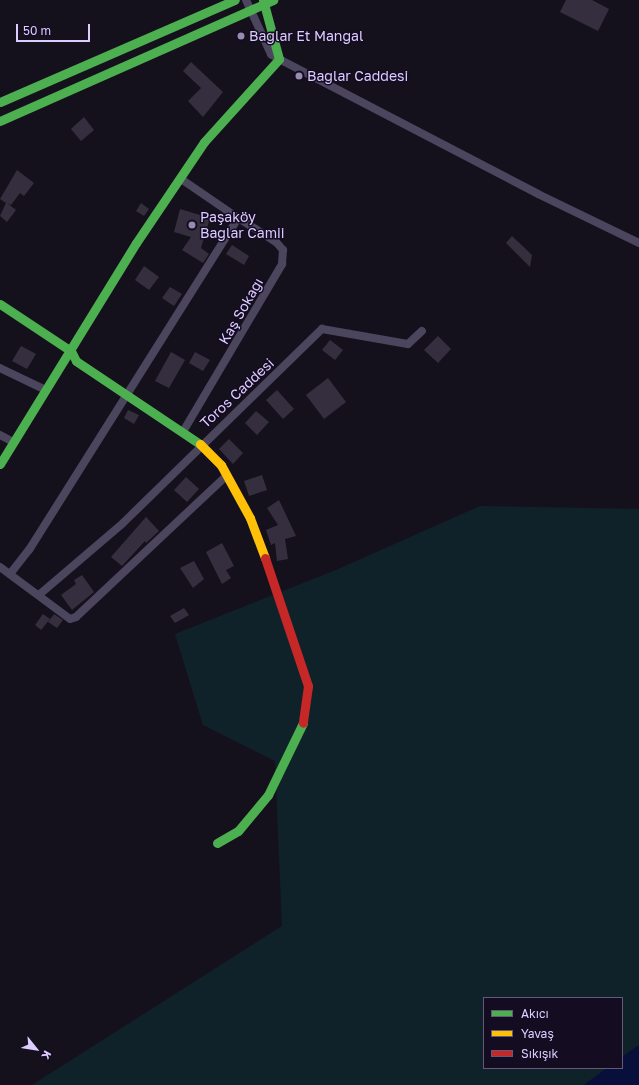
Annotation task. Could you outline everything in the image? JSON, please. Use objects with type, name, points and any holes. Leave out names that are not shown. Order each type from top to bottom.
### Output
[{"type":"main road","points":[[0,102],[235,0]]},
{"type":"main road","points":[[0,121],[250,10],[267,1],[279,60],[218,124],[136,243],[71,351],[0,464]]},
{"type":"main road","name":"Toros Caddesi","points":[[0,304],[71,351],[76,361],[184,430],[202,445]]},
{"type":"main road","points":[[202,445],[227,475],[250,518],[286,614],[308,686],[304,722],[268,795],[238,830],[217,843]]},
{"type":"street","points":[[246,0],[271,54],[279,60],[538,194],[639,243]]},
{"type":"street","name":"Kaş Sokağı","points":[[181,179],[280,246],[283,250],[282,264],[184,430]]},
{"type":"street","points":[[10,574],[29,550],[238,218]]},
{"type":"street","name":"Toros Caddesi","points":[[202,445],[322,329],[408,344],[422,331]]},
{"type":"street","points":[[0,368],[46,390]]},
{"type":"street","points":[[0,435],[13,442]]},
{"type":"street","points":[[40,594],[123,523],[202,445]]},
{"type":"street","points":[[0,567],[40,594],[70,619],[76,617],[227,475]]},
{"type":"shaded area","points":[[480,506],[639,509],[639,1045],[623,1056],[623,997],[483,997],[483,1069],[606,1069],[584,1085],[32,1085],[282,926],[275,761],[203,725],[175,634],[336,570]]},
{"type":"shaded area","points":[[639,1045],[639,1085],[584,1085],[606,1069],[623,1069],[623,1056]]},
{"type":"building","points":[[566,0],[592,0],[609,9],[598,31],[560,12]]},
{"type":"building","points":[[191,62],[223,92],[203,117],[188,101],[201,88],[183,71]]},
{"type":"building","points":[[84,117],[94,130],[81,141],[71,129]]},
{"type":"building","points":[[17,170],[34,183],[24,196],[20,193],[11,205],[7,203],[16,210],[7,222],[0,216],[6,203],[0,199]]},
{"type":"building","points":[[141,203],[149,209],[144,216],[136,211]]},
{"type":"building","name":"Paşaköy Bağlar Camii","points":[[180,209],[210,218],[201,248],[209,254],[203,263],[182,250],[191,237],[174,232]]},
{"type":"building","points":[[512,236],[532,255],[530,267],[506,243]]},
{"type":"building","points":[[232,245],[249,256],[244,265],[226,254]]},
{"type":"building","points":[[144,266],[159,277],[149,290],[135,280]]},
{"type":"building","points":[[170,287],[182,294],[174,306],[162,298]]},
{"type":"building","points":[[438,336],[451,349],[438,363],[424,350]]},
{"type":"building","points":[[330,340],[343,350],[335,360],[322,350]]},
{"type":"building","points":[[21,346],[36,354],[27,369],[12,361]]},
{"type":"building","points":[[171,352],[185,360],[169,388],[155,381]]},
{"type":"building","points":[[195,352],[210,360],[203,371],[189,363]]},
{"type":"building","points":[[328,378],[346,402],[324,419],[306,395]]},
{"type":"building","points":[[277,390],[294,409],[283,419],[266,400]]},
{"type":"building","points":[[128,410],[139,415],[134,424],[124,418]]},
{"type":"building","points":[[256,411],[269,422],[257,435],[245,423]]},
{"type":"building","points":[[229,439],[243,453],[233,464],[219,449]]},
{"type":"building","points":[[262,475],[267,490],[249,496],[244,481]]},
{"type":"building","points":[[186,477],[199,489],[187,502],[174,490]]},
{"type":"building","points":[[279,500],[296,536],[285,539],[288,559],[277,561],[275,543],[271,545],[266,530],[278,525],[267,508]]},
{"type":"building","points":[[146,517],[159,531],[146,543],[145,541],[122,566],[111,557]]},
{"type":"building","points":[[222,543],[234,566],[226,570],[231,578],[222,584],[206,552]]},
{"type":"building","points":[[194,561],[204,579],[193,588],[180,568]]},
{"type":"building","points":[[82,575],[94,592],[72,610],[61,595],[76,584],[74,580]]},
{"type":"building","points":[[184,608],[189,615],[175,623],[170,616]]},
{"type":"building","points":[[43,614],[50,619],[41,630],[35,625]]},
{"type":"building","points":[[54,614],[63,620],[57,628],[48,622]]},
{"type":"traffic: fast","points":[[0,102],[235,0]]},
{"type":"traffic: fast","points":[[0,464],[136,243],[204,142],[279,59],[263,0]]},
{"type":"traffic: fast","points":[[0,121],[273,0]]},
{"type":"traffic: fast","points":[[0,304],[71,351],[76,361],[200,444]]},
{"type":"traffic: fast","points":[[217,843],[238,831],[268,795],[303,723]]},
{"type":"traffic: slow","points":[[200,444],[221,465],[250,518],[265,558]]},
{"type":"traffic: jam","points":[[265,558],[308,686],[303,723]]},
{"type":"place","name":"Bağlar Et Mangal","points":[[241,36]]},
{"type":"place","name":"Bağlar Caddesi","points":[[299,76]]},
{"type":"place","name":"Paşaköy Bağlar Camii","points":[[192,225]]}]
